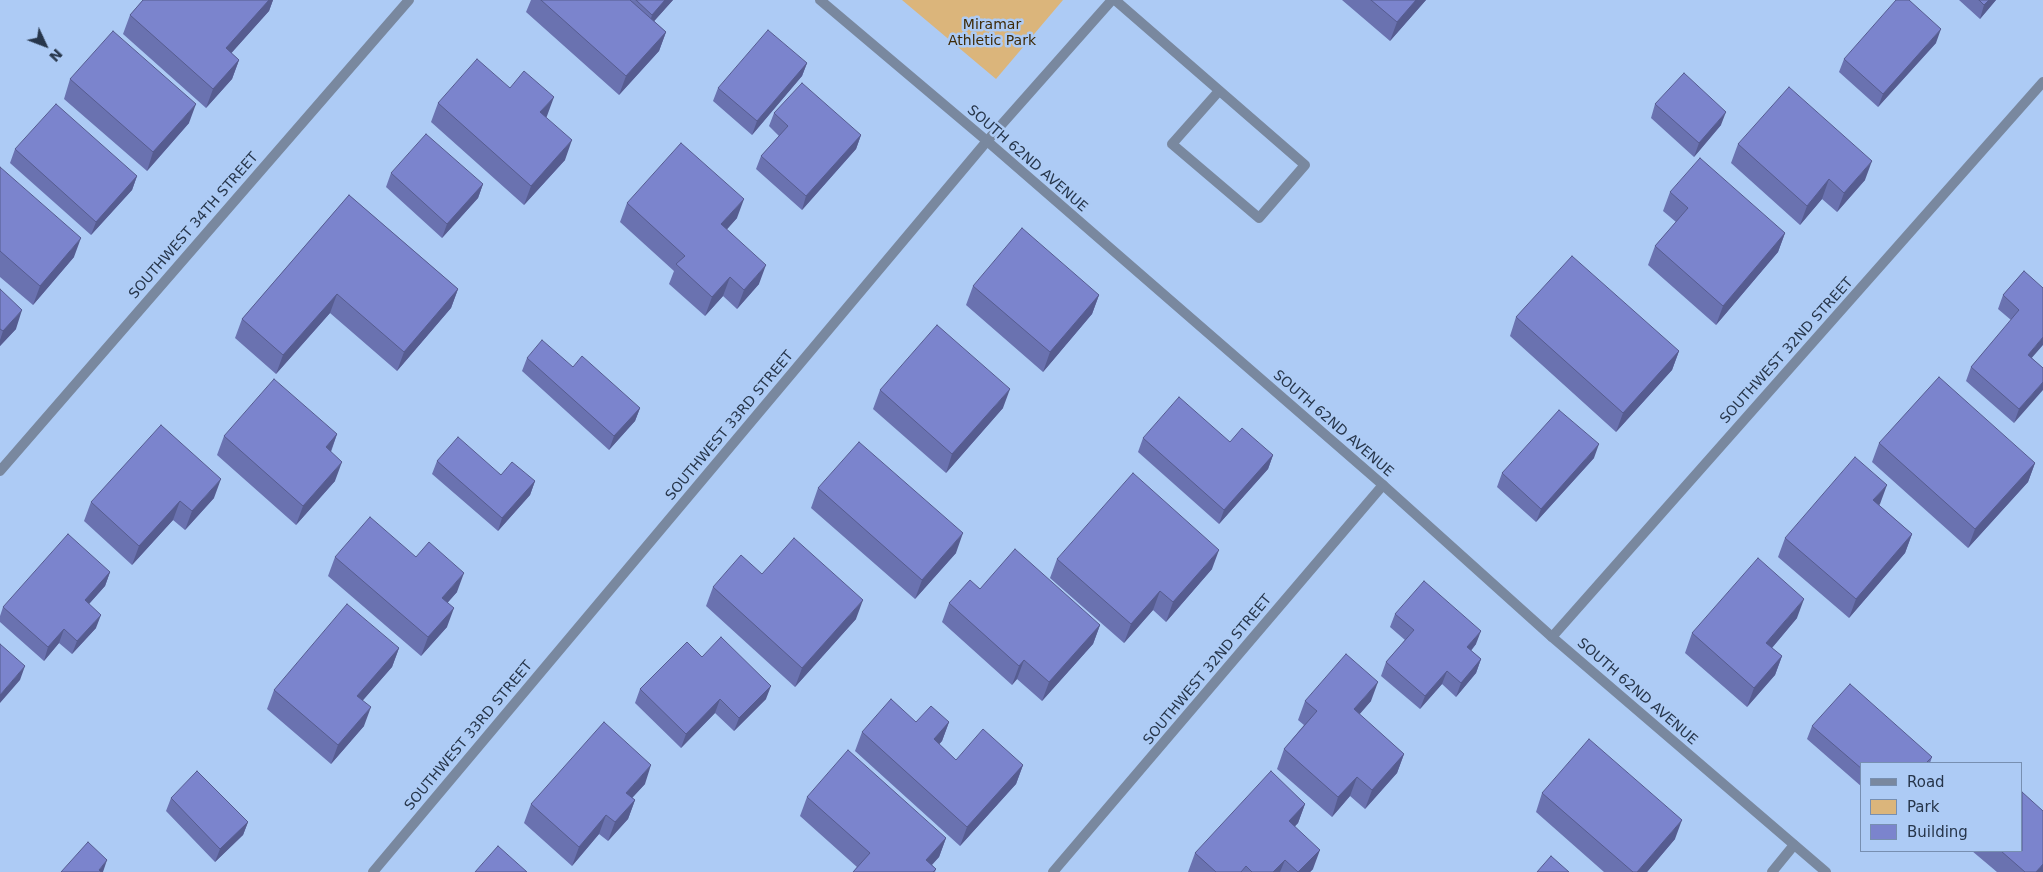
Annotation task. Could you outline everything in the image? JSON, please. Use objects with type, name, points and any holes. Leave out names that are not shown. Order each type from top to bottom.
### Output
[{"type":"street","name":"SOUTHWEST 34TH STREET","points":[[0,471],[409,0]]},
{"type":"street","name":"SOUTH 62ND AVENUE","points":[[820,0],[1383,485],[1552,637],[1826,872]]},
{"type":"street","name":"SOUTHWEST 33RD STREET","points":[[373,872],[987,142],[1113,0]]},
{"type":"street","points":[[1113,0],[1305,166],[1259,218],[1172,144],[1219,92]]},
{"type":"street","name":"SOUTHWEST 32ND STREET","points":[[1552,637],[2043,82]]},
{"type":"street","name":"SOUTHWEST 32ND STREET","points":[[1053,872],[1383,485]]},
{"type":"street","points":[[1772,872],[1794,845]]},
{"type":"green space","name":"Miramar Athletic Park","points":[[902,0],[1063,0],[996,79]]},
{"type":"building","points":[[143,0],[269,0],[226,48],[239,60],[213,89],[130,15]]},
{"type":"building","points":[[541,0],[630,0],[666,32],[626,76]]},
{"type":"building","points":[[636,0],[665,0],[652,15]]},
{"type":"building","points":[[1371,0],[1416,0],[1397,22]]},
{"type":"building","points":[[1896,0],[1909,0],[1941,29],[1883,94],[1844,59]]},
{"type":"building","points":[[1979,0],[1989,0],[1984,5]]},
{"type":"building","points":[[768,30],[807,63],[757,121],[718,88]]},
{"type":"building","points":[[113,31],[196,104],[153,152],[70,79]]},
{"type":"building","points":[[477,59],[510,88],[524,71],[554,97],[540,112],[572,140],[531,186],[438,103]]},
{"type":"building","points":[[1684,73],[1726,112],[1699,143],[1655,104]]},
{"type":"building","points":[[802,83],[861,135],[806,196],[761,156],[788,126],[774,113]]},
{"type":"building","points":[[1789,87],[1872,161],[1844,193],[1829,179],[1807,206],[1738,144]]},
{"type":"building","points":[[56,104],[137,176],[96,222],[15,149]]},
{"type":"building","points":[[426,134],[483,184],[447,224],[391,173]]},
{"type":"building","points":[[681,143],[744,199],[721,224],[766,265],[744,290],[730,277],[712,297],[676,264],[685,256],[627,203]]},
{"type":"building","points":[[1700,158],[1785,233],[1723,306],[1655,246],[1688,208],[1670,192]]},
{"type":"building","points":[[0,167],[81,238],[40,286],[0,251]]},
{"type":"building","points":[[349,195],[458,289],[404,352],[337,294],[283,355],[242,319]]},
{"type":"building","points":[[1022,228],[1099,295],[1050,352],[973,286]]},
{"type":"building","points":[[1572,256],[1679,351],[1623,413],[1516,317]]},
{"type":"building","points":[[2024,271],[2043,288],[2043,337],[2028,355],[2043,368],[2043,382],[2019,409],[1971,367],[2019,310],[2003,295]]},
{"type":"building","points":[[0,289],[22,310],[3,331],[0,329]]},
{"type":"building","points":[[937,325],[1010,389],[952,454],[880,390]]},
{"type":"building","points":[[542,340],[573,367],[582,356],[640,408],[614,436],[527,358]]},
{"type":"building","points":[[1939,377],[2035,463],[1975,529],[1879,443]]},
{"type":"building","points":[[274,379],[337,434],[326,447],[342,462],[303,506],[224,436]]},
{"type":"building","points":[[1179,397],[1230,442],[1242,428],[1273,455],[1224,510],[1143,438]]},
{"type":"building","points":[[1559,410],[1599,444],[1541,509],[1502,473]]},
{"type":"building","points":[[161,425],[221,479],[192,511],[180,501],[139,546],[91,502]]},
{"type":"building","points":[[458,437],[501,475],[512,462],[535,481],[502,518],[437,461]]},
{"type":"building","points":[[859,442],[963,533],[922,580],[818,488]]},
{"type":"building","points":[[1855,457],[1887,485],[1873,500],[1912,534],[1856,599],[1785,538]]},
{"type":"building","points":[[1133,473],[1219,550],[1173,602],[1160,591],[1131,624],[1057,559]]},
{"type":"building","points":[[370,517],[416,557],[429,542],[464,573],[442,598],[454,608],[428,637],[335,557]]},
{"type":"building","points":[[68,534],[110,572],[85,600],[101,615],[77,641],[64,629],[48,647],[3,607]]},
{"type":"building","points":[[794,538],[863,600],[802,668],[713,587],[741,555],[762,574]]},
{"type":"building","points":[[1015,549],[1100,625],[1049,682],[1024,660],[1019,666],[949,603],[970,580],[980,589]]},
{"type":"building","points":[[1758,558],[1804,599],[1766,643],[1782,656],[1754,688],[1692,633]]},
{"type":"building","points":[[1424,581],[1481,631],[1467,647],[1481,659],[1461,683],[1447,671],[1425,696],[1386,662],[1414,630],[1395,614]]},
{"type":"building","points":[[347,604],[399,648],[357,696],[371,707],[338,745],[274,690]]},
{"type":"building","points":[[721,637],[771,686],[739,718],[720,699],[686,734],[640,689],[687,642],[702,657]]},
{"type":"building","points":[[0,644],[25,666],[0,695]]},
{"type":"building","points":[[1346,654],[1378,682],[1354,709],[1404,754],[1372,790],[1357,777],[1338,797],[1284,749],[1317,711],[1305,701]]},
{"type":"building","points":[[1850,684],[1932,757],[1927,762],[1860,762],[1860,767],[1812,726]]},
{"type":"building","points":[[891,699],[916,722],[931,706],[949,722],[934,739],[956,760],[983,729],[1023,765],[967,827],[862,732]]},
{"type":"building","points":[[604,722],[651,765],[626,793],[635,800],[615,822],[606,815],[579,847],[531,804]]},
{"type":"building","points":[[1589,739],[1682,820],[1637,872],[1633,872],[1542,793]]},
{"type":"building","points":[[848,750],[946,838],[926,860],[936,869],[933,872],[853,872],[870,853],[807,797]]},
{"type":"building","points":[[197,771],[248,822],[220,849],[171,798]]},
{"type":"building","points":[[1271,771],[1305,804],[1289,821],[1320,850],[1298,872],[1285,860],[1273,872],[1252,872],[1246,866],[1241,872],[1216,872],[1195,853]]},
{"type":"building","points":[[2023,793],[2043,811],[2043,864],[2036,872],[2025,872],[2002,852],[2023,852]]},
{"type":"building","points":[[88,842],[107,860],[99,870],[101,872],[61,872]]},
{"type":"building","points":[[498,846],[527,872],[475,872]]},
{"type":"building","points":[[1551,856],[1569,872],[1537,872]]}]
